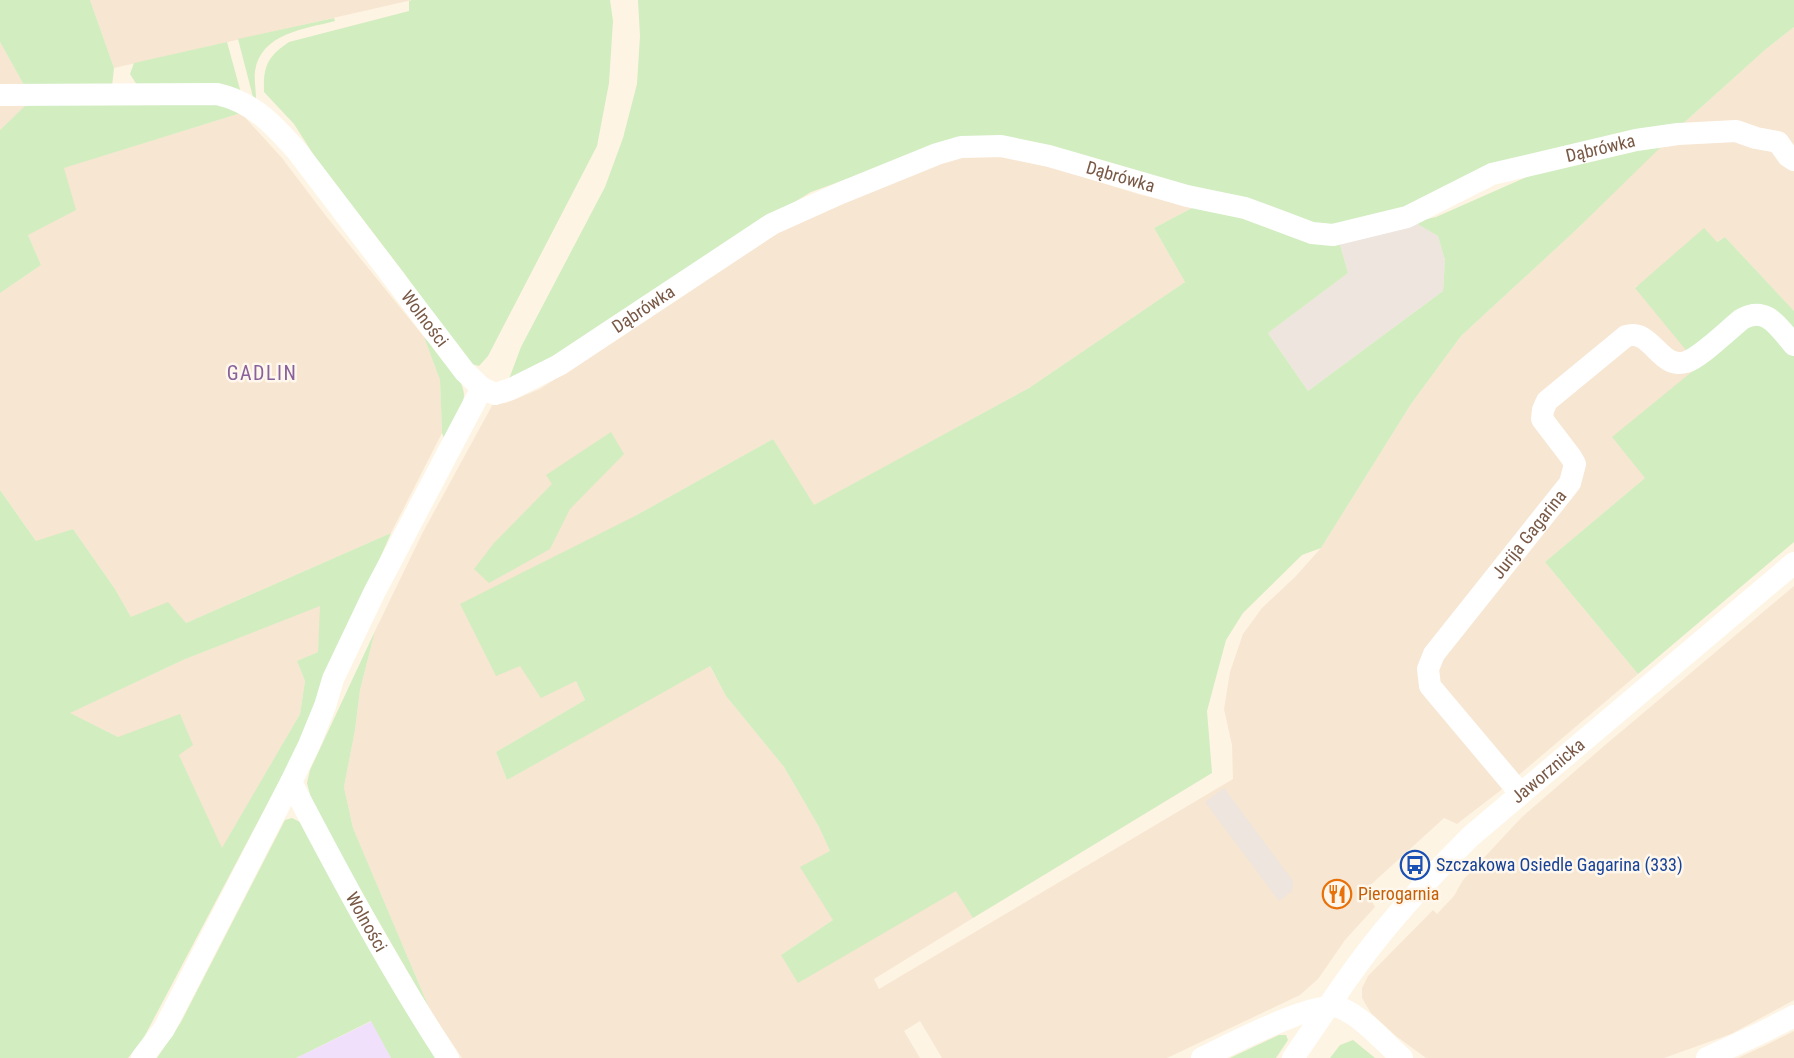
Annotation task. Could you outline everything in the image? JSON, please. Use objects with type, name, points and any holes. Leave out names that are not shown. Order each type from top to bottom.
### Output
[{"type":"street","name":"Wolności","points":[[0,95],[217,94],[246,104],[260,113],[297,151],[465,372],[482,388]]},
{"type":"street","name":"Dąbrówka","points":[[482,388],[495,394],[511,389],[559,365],[772,224],[841,193],[937,154],[961,147],[1001,146],[1049,156],[1187,196],[1245,208],[1312,233],[1333,235],[1407,217],[1492,174],[1636,140],[1678,134],[1736,131],[1756,138],[1778,141],[1788,156],[1794,160]]},
{"type":"street","name":"Jurija Gagarina","points":[[1520,793],[1430,686],[1428,669],[1434,654],[1570,483],[1575,464],[1542,419],[1547,402],[1626,336],[1634,333],[1646,338],[1662,355],[1672,361],[1684,362],[1694,357],[1749,315],[1761,315],[1771,319],[1794,345]]},
{"type":"street","points":[[142,1058],[164,1029],[291,782],[325,706],[333,679],[374,593],[482,388]]},
{"type":"street","name":"Jaworznicka","points":[[1293,1058],[1363,957],[1432,875],[1485,823],[1794,563]]},
{"type":"street","name":"Wolności","points":[[291,782],[409,997],[448,1058]]},
{"type":"street","points":[[1202,1058],[1288,1019],[1330,1005],[1341,1008],[1360,1021],[1402,1058]]},
{"type":"street","points":[[1707,1058],[1794,1016]]},
{"type":"shaded area","points":[[90,0],[412,0],[114,68]]},
{"type":"shaded area","points":[[1794,27],[1794,311],[1725,237],[1635,287],[1700,366],[1645,478],[1545,562],[1638,674],[1501,790],[1457,824],[1444,818],[1365,890],[1375,907],[1345,940],[1318,979],[1300,995],[1167,1058],[942,1058],[920,1021],[904,1031],[920,1058],[462,1058],[430,1010],[353,828],[344,787],[360,690],[375,631],[423,532],[493,404],[506,403],[540,389],[790,225],[954,154],[997,153],[1141,195],[1194,207],[1154,228],[1185,282],[1029,388],[813,506],[773,439],[635,516],[520,666],[576,681],[585,700],[496,752],[507,780],[709,665],[726,696],[784,767],[819,827],[830,851],[833,920],[781,955],[957,890],[973,918],[874,979],[879,989],[1233,779],[1232,745],[1224,709],[1230,672],[1243,634],[1262,608],[1296,576],[1321,548],[1411,404],[1461,336],[1576,230],[1677,129],[1766,49]]},
{"type":"shaded area","points":[[0,42],[24,85],[0,85]]},
{"type":"shaded area","points":[[0,104],[27,104],[0,130]]},
{"type":"shaded area","points":[[241,113],[282,158],[424,337],[440,380],[442,433],[391,533],[186,623],[131,617],[115,589],[73,529],[37,542],[0,490],[0,293],[41,265],[28,235],[63,168]]},
{"type":"shaded area","points":[[1414,222],[1438,236],[1445,260],[1443,291],[1308,391],[1268,333],[1348,273],[1339,241]]},
{"type":"shaded area","points":[[1794,586],[1794,1000],[1731,1034],[1664,1058],[1426,1058],[1396,1036],[1371,1013],[1362,998],[1362,988],[1368,976],[1433,910],[1437,914],[1454,896],[1463,880],[1522,817]]},
{"type":"shaded area","points":[[321,605],[318,652],[297,661],[305,681],[300,714],[222,849],[179,755],[118,737],[69,713],[183,660]]},
{"type":"shaded area","points":[[1224,788],[1293,881],[1292,891],[1279,901],[1205,802]]},
{"type":"shaded area","points":[[372,1021],[391,1058],[296,1058]]},
{"type":"shaded area","points":[[1794,1031],[1794,1058],[1738,1058],[1764,1046]]},
{"type":"green space","points":[[0,0],[90,0],[114,68],[112,86],[24,85],[0,42]]},
{"type":"green space","points":[[610,0],[613,21],[609,83],[597,146],[488,356],[479,366],[468,363],[404,273],[315,157],[294,124],[264,92],[268,63],[276,52],[289,42],[409,11],[409,1]]},
{"type":"green space","points":[[638,0],[1794,0],[1794,27],[1766,49],[1677,129],[1459,194],[1322,228],[957,139],[811,192],[706,256],[556,357],[509,379],[521,347],[605,187],[623,138],[637,84],[640,36]]},
{"type":"green space","points":[[334,18],[335,21],[286,35],[266,48],[259,58],[255,71],[256,100],[253,97],[238,39]]},
{"type":"green space","points":[[227,42],[241,93],[137,85],[130,74],[134,63]]},
{"type":"green space","points":[[221,102],[241,113],[64,168],[76,210],[28,235],[41,265],[0,293],[0,130],[27,104]]},
{"type":"green space","points":[[1668,140],[1576,230],[1461,336],[1411,404],[1321,548],[1302,555],[1243,613],[1226,640],[1207,711],[1212,773],[973,918],[956,891],[798,983],[781,955],[833,920],[800,867],[830,851],[819,827],[784,767],[726,696],[710,666],[507,780],[496,752],[585,700],[576,681],[541,698],[520,666],[496,676],[460,604],[635,516],[773,439],[814,505],[1029,388],[1185,282],[1154,228],[1194,207],[1339,241],[1348,273],[1268,333],[1308,391],[1443,291],[1445,260],[1438,236],[1414,222],[1436,217],[1538,172]]},
{"type":"green space","points":[[1704,228],[1717,242],[1725,237],[1794,311],[1794,542],[1638,674],[1545,562],[1645,478],[1612,437],[1699,366],[1635,288]]},
{"type":"green space","points":[[424,337],[449,364],[463,388],[462,405],[444,438],[440,380]]},
{"type":"green space","points":[[611,432],[624,454],[570,509],[550,549],[489,583],[474,569],[494,543],[552,484],[546,475]]},
{"type":"green space","points":[[0,490],[36,541],[73,529],[115,589],[131,617],[168,602],[186,623],[391,533],[299,744],[142,1041],[128,1058],[0,1058]],"holes":[[[320,606],[318,652],[297,661],[305,681],[300,714],[222,848],[179,755],[193,745],[180,714],[118,737],[70,713],[183,660]]]},
{"type":"green space","points":[[375,631],[360,690],[344,787],[353,828],[430,1010],[314,810],[307,783],[310,770]]},
{"type":"green space","points":[[292,818],[302,823],[438,1058],[391,1058],[371,1021],[296,1058],[157,1058],[181,1022],[285,820]]},
{"type":"green space","points":[[1279,1035],[1286,1035],[1288,1040],[1276,1058],[1230,1058]]},
{"type":"green space","points":[[1353,1040],[1375,1058],[1330,1058],[1340,1045]]},
{"type":"place","name":"Szczakowa Osiedle Gagarina (333)","points":[[1415,865]]},
{"type":"place","name":"Pierogarnia","points":[[1337,894]]},
{"type":"district","name":"GADLIN","points":[[262,373]]}]
